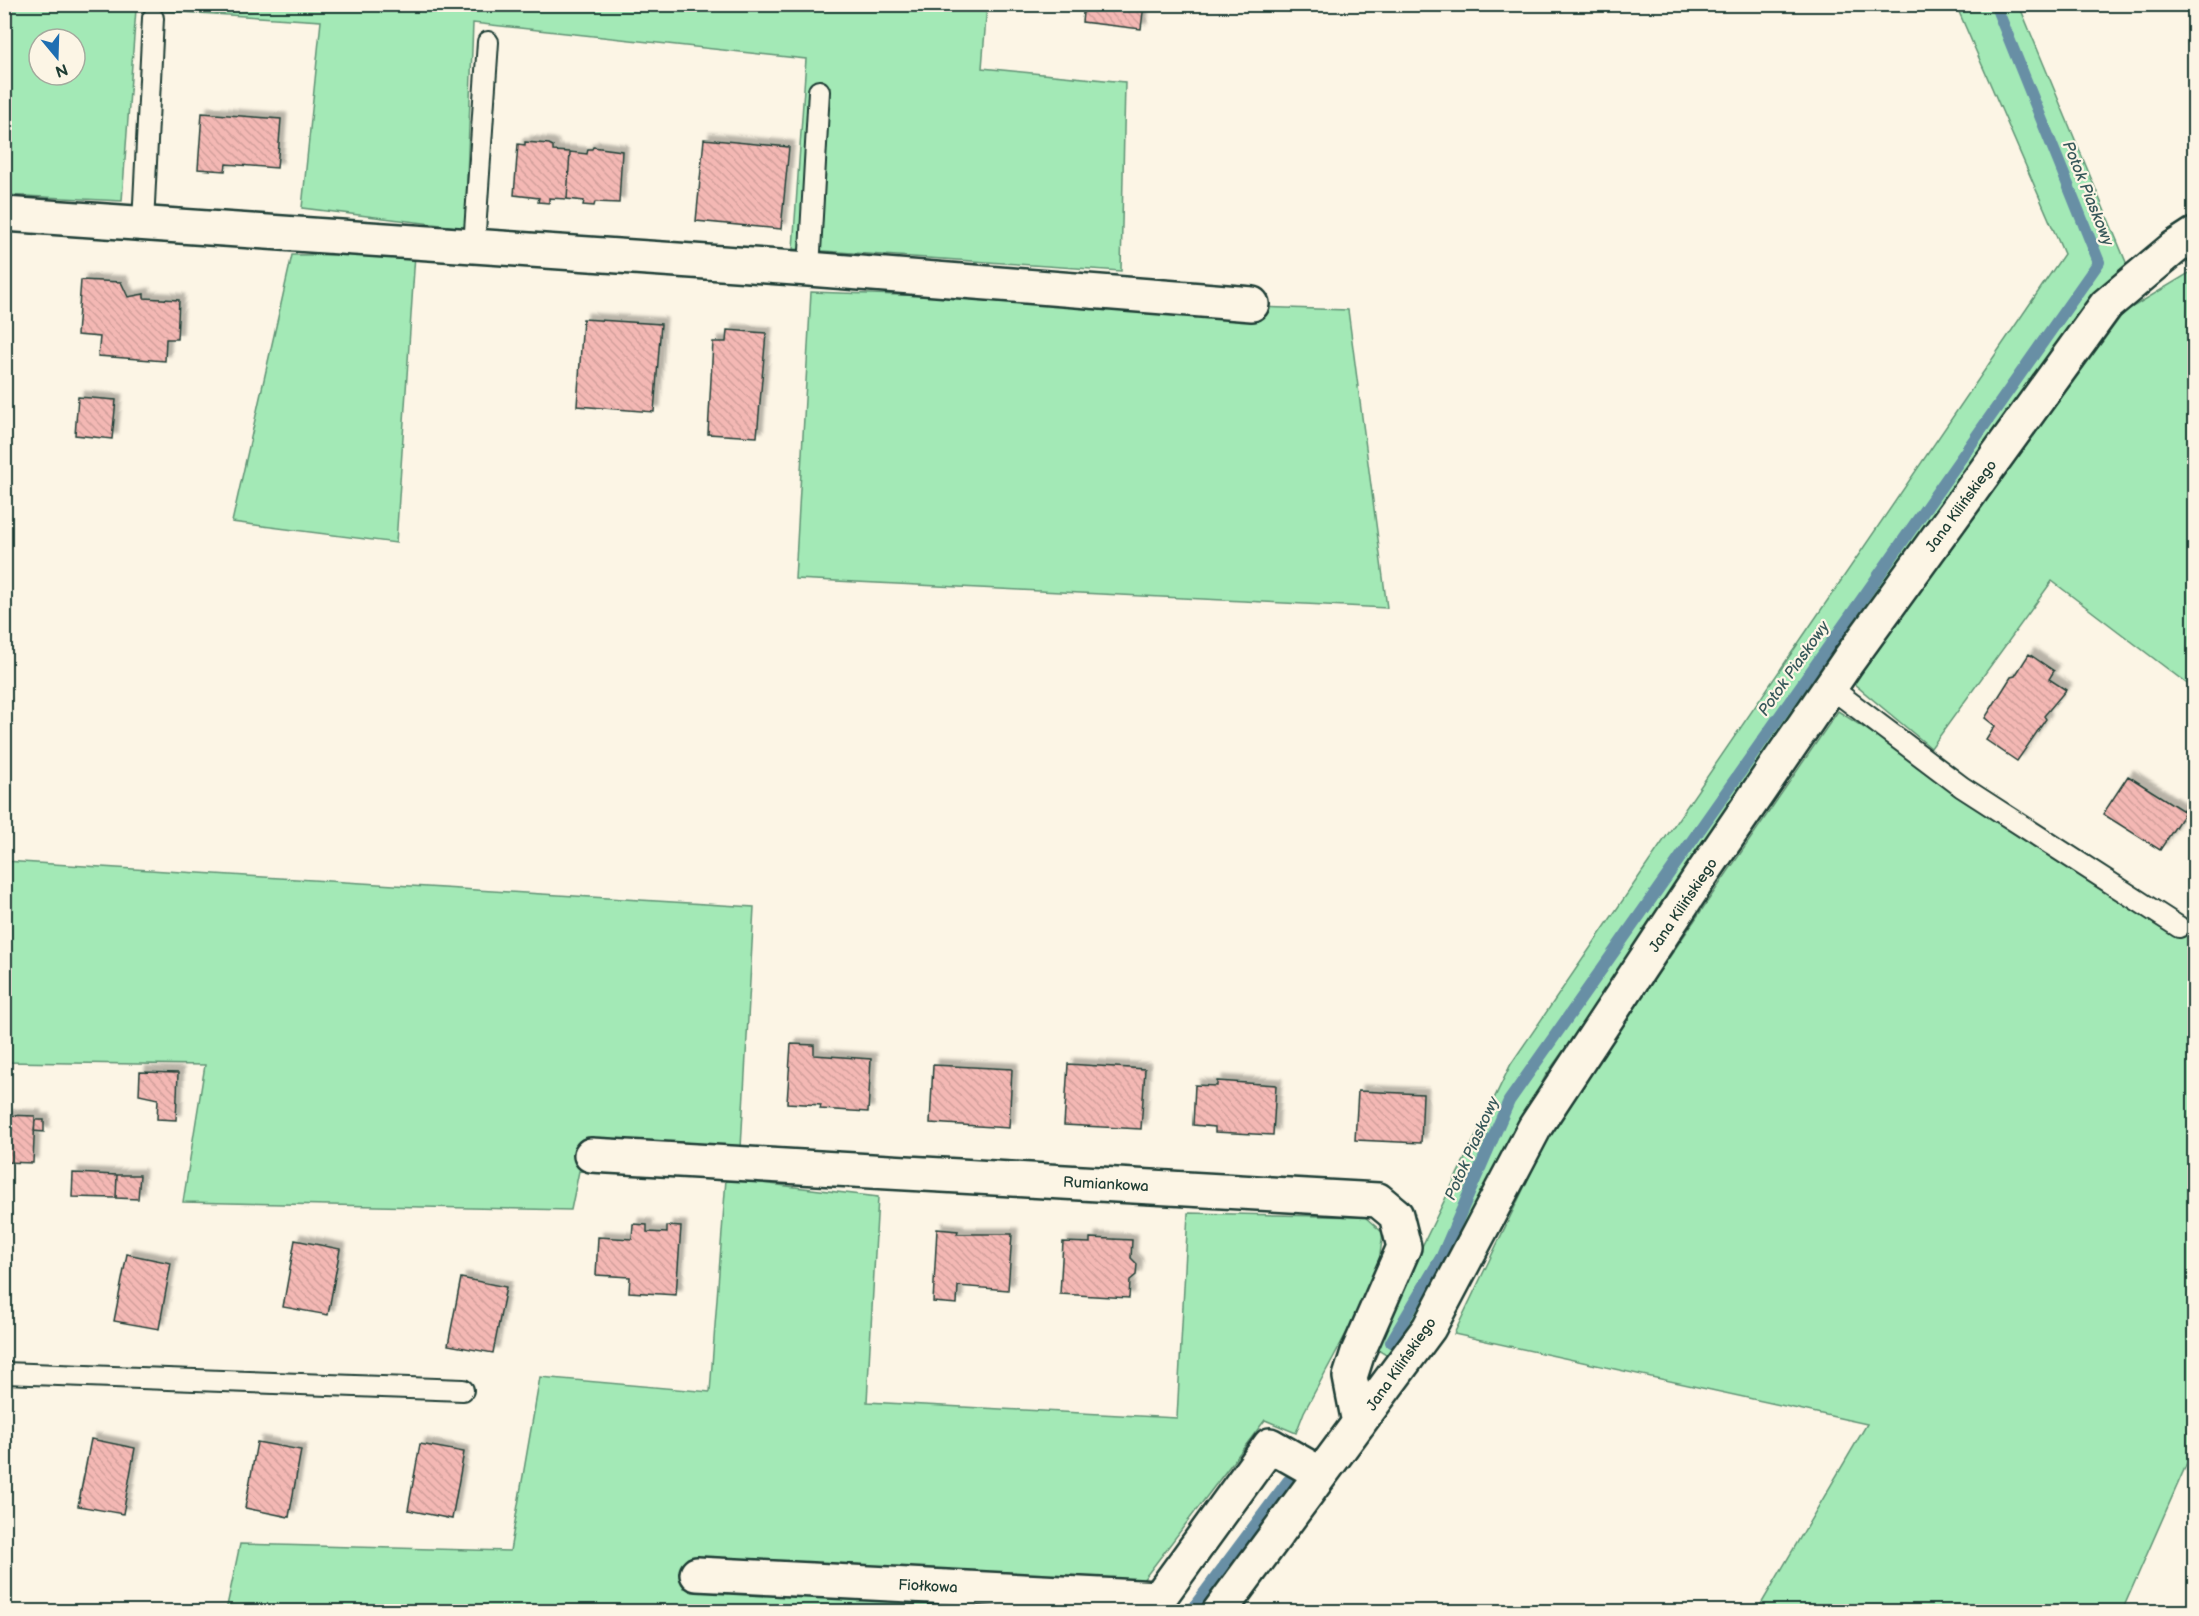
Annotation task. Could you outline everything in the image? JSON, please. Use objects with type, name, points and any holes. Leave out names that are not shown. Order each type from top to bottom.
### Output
[{"type":"street","points":[[4,214],[809,269],[1252,303]]},
{"type":"street","name":"Jana Kilińskiego","points":[[1219,1611],[1429,1328],[1535,1127],[1700,877],[1831,688],[2106,305],[2174,248],[2194,235]]},
{"type":"street","name":"Rumiankowa","points":[[591,1155],[1378,1200],[1396,1215],[1404,1247],[1358,1352],[1350,1377],[1359,1423]]},
{"type":"street","name":"Fiołkowa","points":[[697,1574],[1153,1605],[1270,1445],[1321,1474]]},
{"type":"lane","points":[[143,224],[153,18]]},
{"type":"lane","points":[[474,246],[488,42]]},
{"type":"lane","points":[[809,269],[819,91]]},
{"type":"lane","points":[[1831,688],[1962,787],[2179,927]]},
{"type":"lane","points":[[4,1372],[463,1390]]},
{"type":"green space","points":[[4,5],[987,5],[982,68],[1125,82],[1121,271],[793,249],[806,59],[473,23],[465,228],[302,208],[321,21],[136,9],[122,201],[5,195]]},
{"type":"green space","points":[[1956,5],[2019,5],[2128,267],[1546,1075],[1423,1313],[1391,1358],[1373,1347],[1511,1064],[2064,254]]},
{"type":"green space","points":[[415,254],[396,543],[232,522],[292,255]]},
{"type":"green space","points":[[2194,270],[2194,689],[2052,581],[1931,748],[1853,683],[2124,312]]},
{"type":"green space","points":[[811,292],[1348,310],[1387,608],[795,579]]},
{"type":"green space","points":[[1838,711],[2194,940],[2194,1447],[2122,1611],[1757,1611],[1867,1424],[1454,1334],[1553,1127]]},
{"type":"green space","points":[[4,861],[754,907],[741,1148],[727,1179],[878,1197],[867,1402],[1177,1418],[1188,1213],[1365,1217],[1383,1233],[1377,1276],[1304,1412],[1296,1433],[1265,1420],[1140,1584],[687,1562],[684,1588],[1078,1611],[226,1611],[240,1544],[510,1551],[540,1377],[710,1392],[726,1179],[579,1171],[571,1210],[183,1202],[205,1065],[5,1062]]},
{"type":"building","points":[[1084,4],[1144,4],[1141,29],[1082,22]]},
{"type":"building","points":[[202,113],[281,119],[277,168],[226,164],[225,171],[198,169]]},
{"type":"building","points":[[704,139],[789,147],[781,229],[696,221]]},
{"type":"building","points":[[525,142],[549,144],[553,146],[553,151],[570,152],[567,199],[549,198],[549,203],[538,202],[539,198],[514,195],[518,144],[525,145]]},
{"type":"building","points":[[593,147],[622,151],[619,203],[595,202],[594,206],[583,205],[584,201],[567,199],[570,152],[587,154],[588,149]]},
{"type":"building","points":[[81,280],[121,282],[128,297],[144,294],[144,298],[179,300],[177,339],[166,339],[165,361],[98,356],[100,337],[77,335]]},
{"type":"building","points":[[583,319],[661,324],[654,412],[577,406]]},
{"type":"building","points":[[727,330],[766,333],[757,437],[708,434],[713,342],[726,342]]},
{"type":"building","points":[[78,397],[116,400],[112,439],[75,435]]},
{"type":"building","points":[[2029,654],[2054,671],[2049,679],[2066,690],[2044,716],[2046,719],[2017,761],[1986,740],[1995,726],[1985,718],[2011,677],[2015,676]]},
{"type":"building","points":[[2128,776],[2185,812],[2160,850],[2103,814]]},
{"type":"building","points":[[791,1044],[814,1045],[814,1055],[871,1059],[868,1112],[820,1109],[821,1105],[787,1103]]},
{"type":"building","points":[[1068,1064],[1145,1069],[1141,1129],[1064,1125]]},
{"type":"building","points":[[933,1065],[1012,1069],[1009,1128],[930,1123]]},
{"type":"building","points":[[140,1072],[178,1073],[176,1120],[157,1119],[158,1099],[139,1095]]},
{"type":"building","points":[[1217,1081],[1276,1085],[1273,1135],[1215,1132],[1215,1127],[1193,1125],[1195,1085],[1217,1086]]},
{"type":"building","points":[[1358,1091],[1423,1094],[1421,1143],[1355,1140]]},
{"type":"building","points":[[4,1115],[35,1116],[33,1163],[4,1162]]},
{"type":"building","points":[[35,1120],[44,1120],[44,1132],[34,1131]]},
{"type":"building","points":[[73,1173],[117,1175],[116,1198],[72,1197]]},
{"type":"building","points":[[117,1175],[140,1175],[138,1199],[116,1198]]},
{"type":"building","points":[[633,1224],[647,1225],[647,1232],[667,1233],[667,1226],[681,1227],[676,1295],[629,1292],[630,1277],[596,1275],[598,1237],[632,1239]]},
{"type":"building","points":[[937,1229],[958,1231],[957,1234],[1012,1234],[1008,1290],[958,1286],[957,1304],[933,1302]]},
{"type":"building","points":[[1090,1238],[1132,1240],[1131,1258],[1137,1264],[1136,1275],[1130,1280],[1129,1298],[1060,1294],[1063,1242],[1090,1243]]},
{"type":"building","points":[[295,1240],[340,1249],[328,1315],[283,1307]]},
{"type":"building","points":[[127,1254],[171,1263],[159,1329],[114,1321]]},
{"type":"building","points":[[461,1278],[506,1287],[493,1353],[448,1345]]},
{"type":"building","points":[[91,1439],[135,1448],[123,1514],[78,1506]]},
{"type":"building","points":[[257,1442],[301,1450],[289,1517],[245,1508]]},
{"type":"building","points":[[420,1444],[464,1452],[452,1519],[408,1510]]},
{"type":"waterway","name":"Potok Piaskowy","points":[[1391,1342],[1442,1256],[1509,1101],[2099,262],[1995,4]]},
{"type":"waterway","name":"Potok Piaskowy","points":[[1190,1612],[1288,1481]]}]
